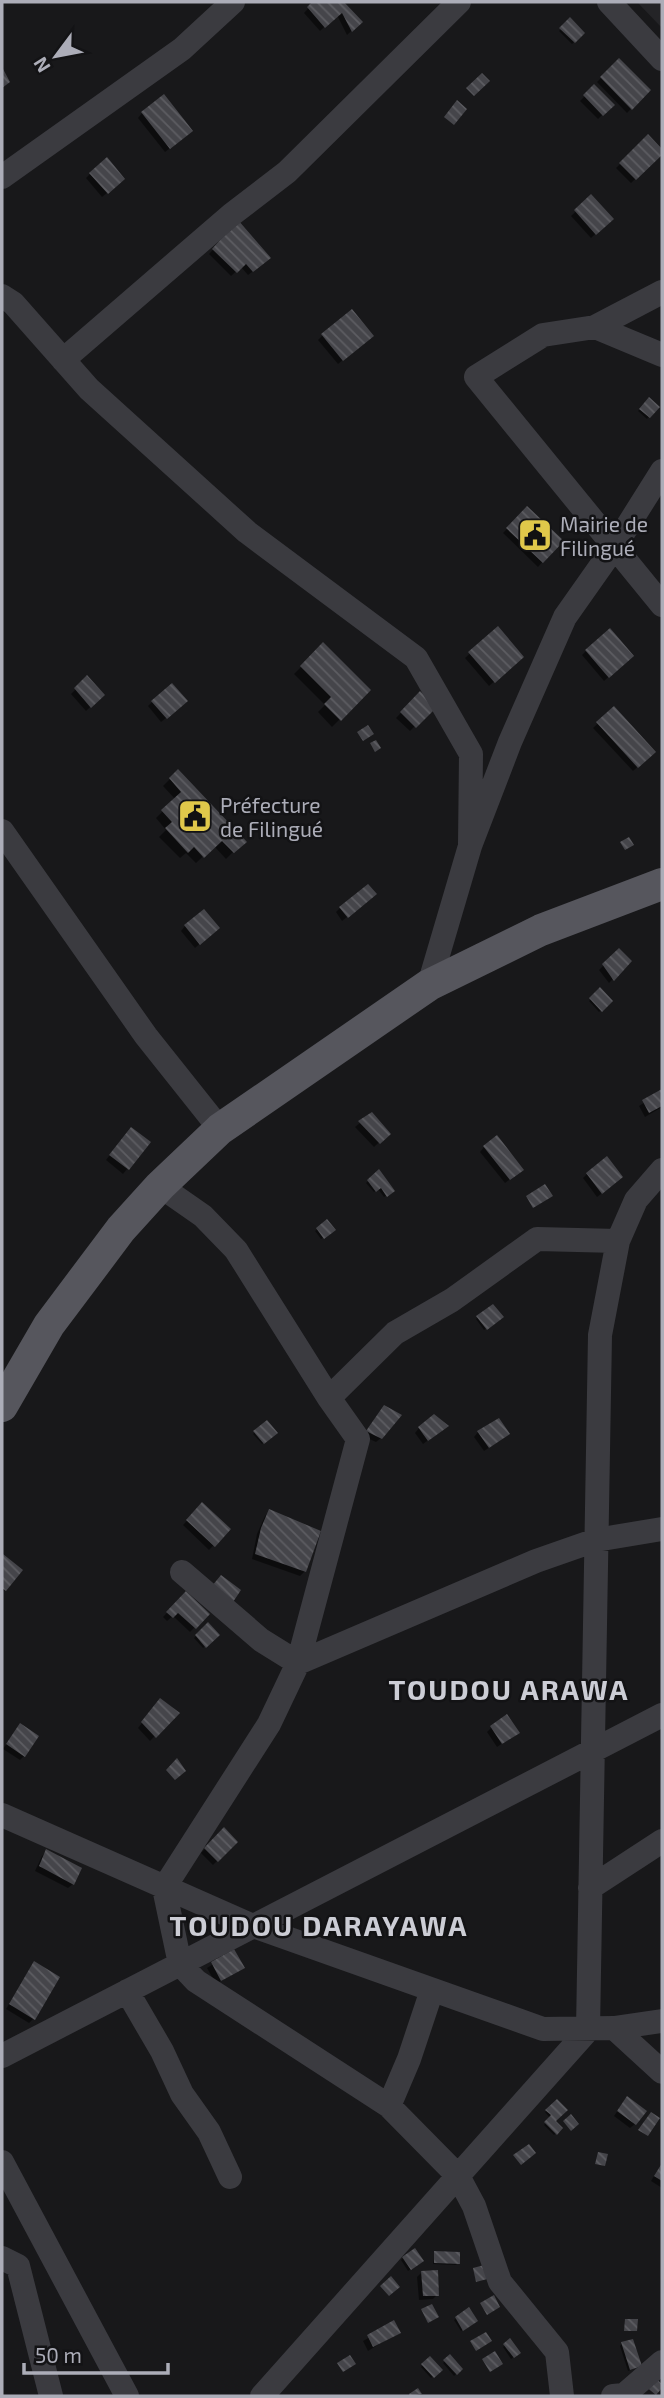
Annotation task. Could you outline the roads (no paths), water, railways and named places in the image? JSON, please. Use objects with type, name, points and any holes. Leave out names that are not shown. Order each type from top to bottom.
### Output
[{"type":"main road","points":[[2,1406],[49,1325],[121,1229],[160,1186],[220,1129],[429,985],[541,930],[662,884]]},
{"type":"street","points":[[2,177],[183,49],[233,2]]},
{"type":"street","points":[[64,360],[231,215],[287,173],[459,2]]},
{"type":"street","points":[[608,2],[662,59]]},
{"type":"street","points":[[662,292],[595,327],[543,335],[477,377],[662,605]]},
{"type":"street","points":[[2,296],[13,303],[89,389],[247,532],[416,659],[471,754],[470,846]]},
{"type":"street","points":[[595,327],[662,355]]},
{"type":"street","points":[[429,985],[470,846],[510,742],[565,617],[615,547],[662,471]]},
{"type":"street","points":[[2,831],[146,1036],[220,1129]]},
{"type":"street","points":[[160,1186],[203,1216],[236,1250],[329,1398],[358,1439],[298,1663],[269,1724],[164,1888],[180,1964],[196,1981],[389,2106],[458,2176],[474,2206],[500,2282],[557,2352],[562,2396]]},
{"type":"street","points":[[262,2396],[589,2030],[600,1335],[618,1241],[636,1200],[657,1188]]},
{"type":"street","points":[[329,1398],[395,1333],[452,1300],[537,1239],[618,1241]]},
{"type":"street","points":[[298,1663],[536,1561],[597,1540],[662,1529]]},
{"type":"street","points":[[182,1572],[261,1640],[298,1663]]},
{"type":"street","points":[[2,2056],[662,1715]]},
{"type":"street","points":[[2,1815],[253,1926],[543,2029],[589,2030],[662,2021]]},
{"type":"street","points":[[590,1888],[662,1842]]},
{"type":"street","points":[[389,2106],[410,2059],[432,1990]]},
{"type":"street","points":[[127,1991],[162,2050],[182,2094],[209,2132],[230,2177]]},
{"type":"street","points":[[614,2028],[662,2072]]},
{"type":"street","points":[[2,2162],[127,2396]]},
{"type":"street","points":[[2,2258],[18,2266],[51,2396]]},
{"type":"street","points":[[613,2396],[624,2395],[662,2362]]},
{"type":"place","name":"Mairie de Filingué","points":[[535,535]]},
{"type":"place","name":"Préfecture de Filingué","points":[[195,816]]},
{"type":"district","name":"TOUDOU ARAWA","points":[[509,1689]]},
{"type":"district","name":"TOUDOU DARAYAWA","points":[[319,1925]]}]
